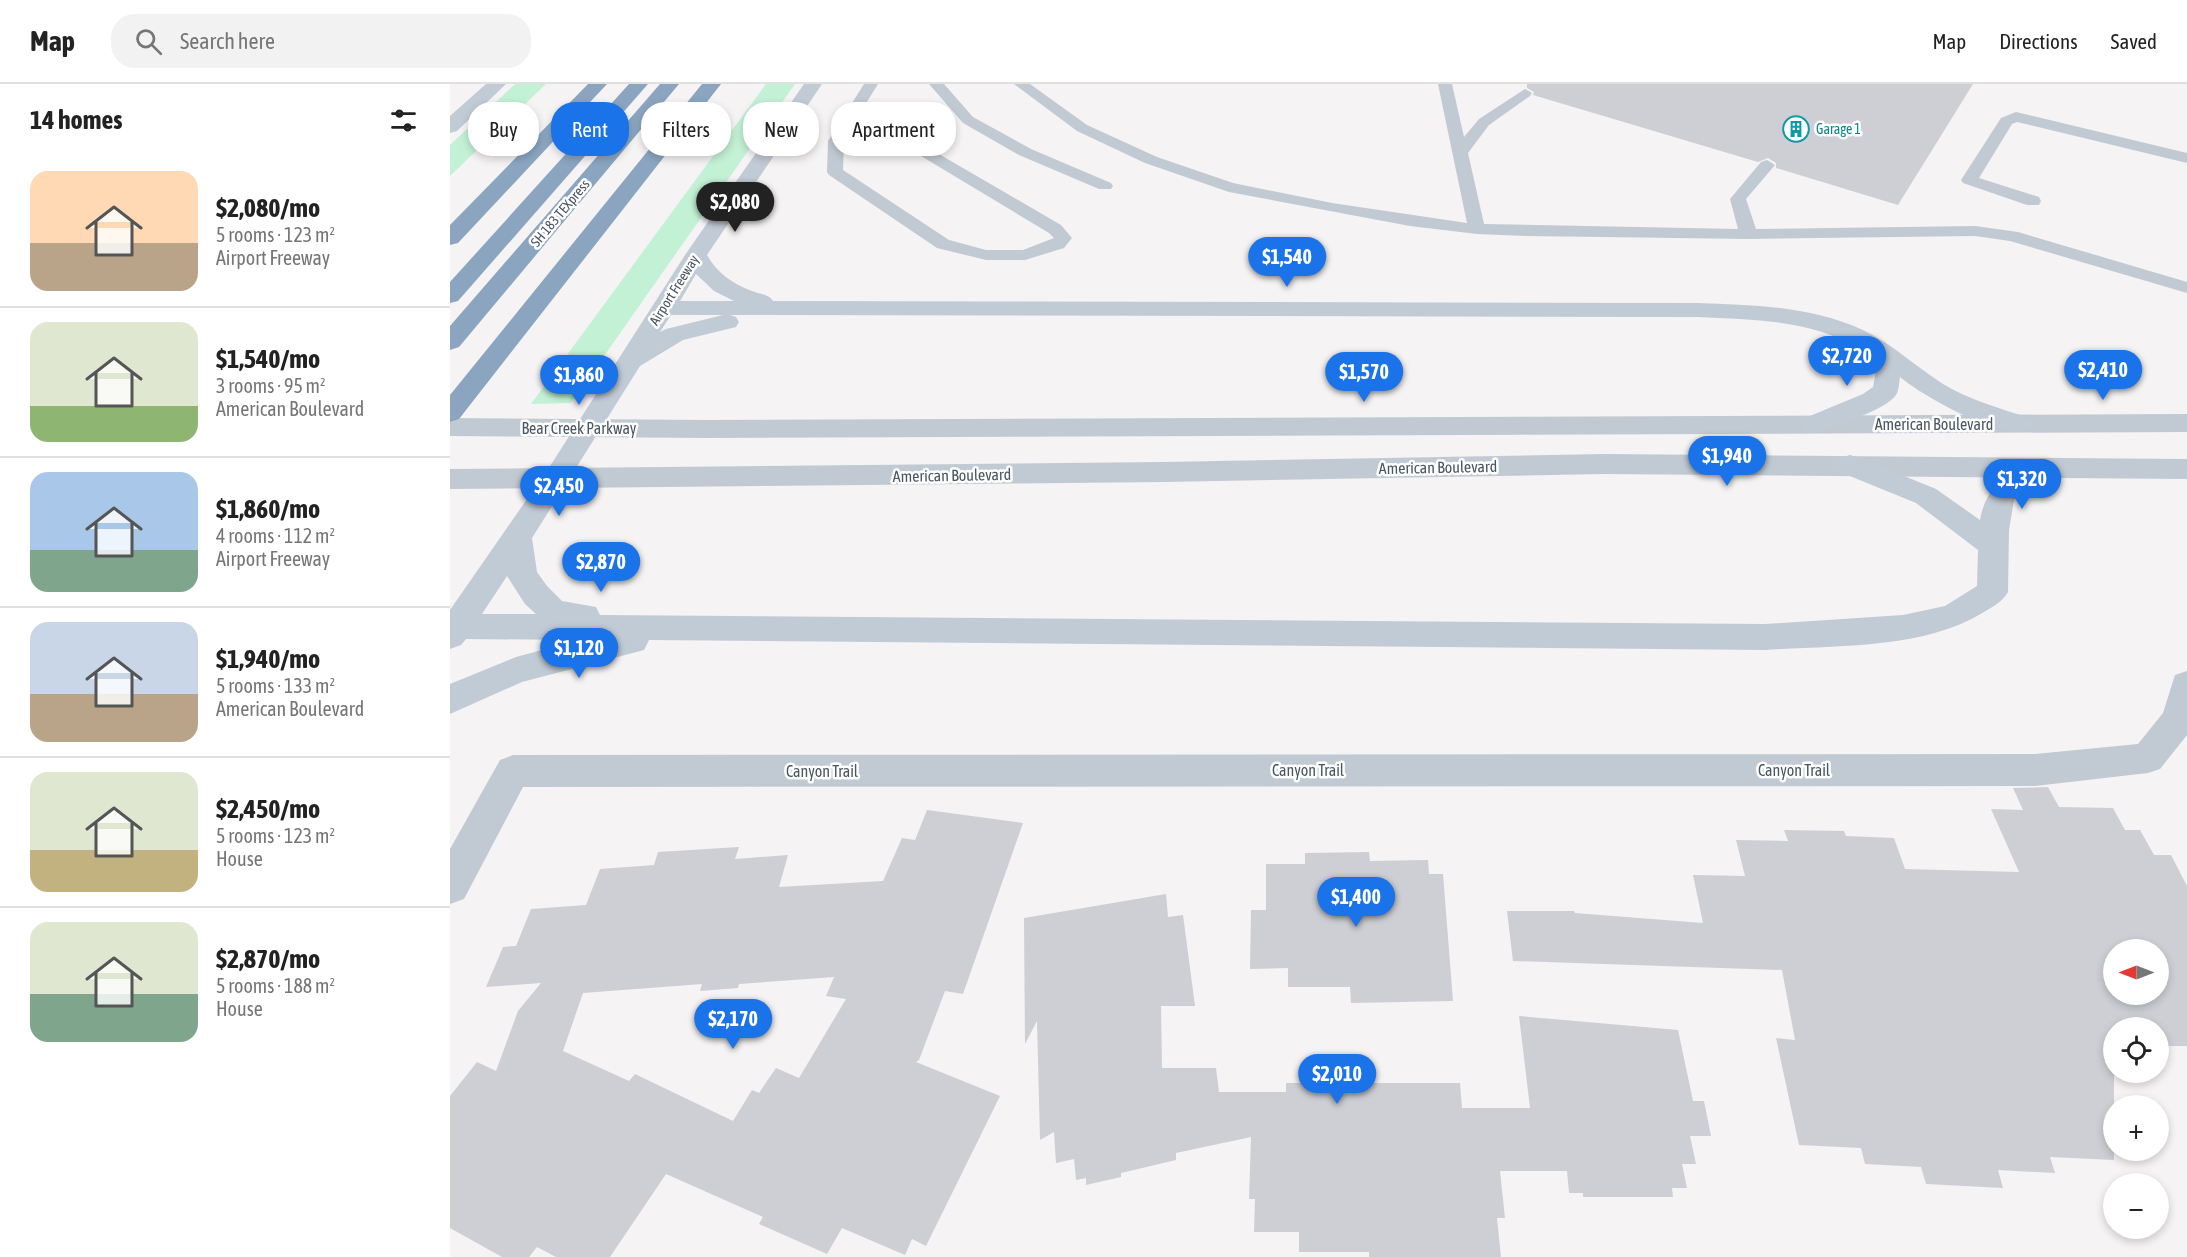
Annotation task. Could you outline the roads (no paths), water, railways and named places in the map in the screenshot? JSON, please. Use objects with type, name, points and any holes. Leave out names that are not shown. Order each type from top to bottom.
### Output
[{"type":"highway","points":[[450,238],[598,84]]},
{"type":"highway","name":"SH 183 TEXpress","points":[[450,296],[639,84]]},
{"type":"highway","name":"SH 183 TEXpress","points":[[450,342],[670,84]]},
{"type":"highway","points":[[450,412],[712,84]]},
{"type":"main road","points":[[450,127],[497,84]]},
{"type":"main road","name":"Airport Freeway","points":[[453,631],[562,470],[696,255],[813,84]]},
{"type":"main road","points":[[696,255],[703,270],[719,285],[744,298],[793,309]]},
{"type":"main road","points":[[663,308],[1759,312],[1801,318],[1832,326],[1862,339],[1891,357],[1938,393],[1970,408],[2019,424]]},
{"type":"main road","points":[[628,363],[675,334],[793,309]]},
{"type":"main road","points":[[1815,424],[1872,400],[1885,391],[1891,357]]},
{"type":"main road","points":[[1850,465],[1926,496],[1953,513],[1994,547]]},
{"type":"main road","points":[[453,631],[696,628],[1765,637],[1904,628],[1953,616],[1992,592],[1994,547],[2001,498],[2010,487],[2042,469]]},
{"type":"main road","points":[[517,538],[522,576],[536,595],[554,612],[696,628]]},
{"type":"main road","points":[[450,700],[466,690],[547,660],[696,628]]},
{"type":"street","name":"American Boulevard","points":[[708,429],[2187,423]]},
{"type":"street","name":"Bear Creek Parkway","points":[[450,428],[708,429]]},
{"type":"street","name":"American Boulevard","points":[[450,479],[1176,472],[1604,464],[1850,465],[2042,469],[2187,468]]},
{"type":"street","name":"Canyon Trail","points":[[450,886],[513,771],[2035,770],[2148,758],[2175,740],[2187,685]]},
{"type":"lane","points":[[859,102],[870,84]]},
{"type":"lane","points":[[936,84],[968,120],[1025,152],[1106,186]]},
{"type":"lane","points":[[1022,84],[1082,128],[1151,160],[1229,187],[1343,210],[1478,229],[1749,234],[1975,231],[2012,236],[2187,288]]},
{"type":"lane","points":[[1444,84],[1478,229]]},
{"type":"lane","points":[[1461,151],[1484,122],[1525,93]]},
{"type":"lane","points":[[857,106],[896,135],[1055,229],[1063,238],[1058,244],[1025,255],[986,255],[943,244],[835,172],[836,141],[857,106]]},
{"type":"lane","points":[[2033,201],[1969,180],[2006,121],[2016,117],[2029,118],[2187,158]]},
{"type":"lane","points":[[1749,234],[1738,199],[1767,165]]},
{"type":"place","name":"Garage 1","points":[[1796,129]]}]
